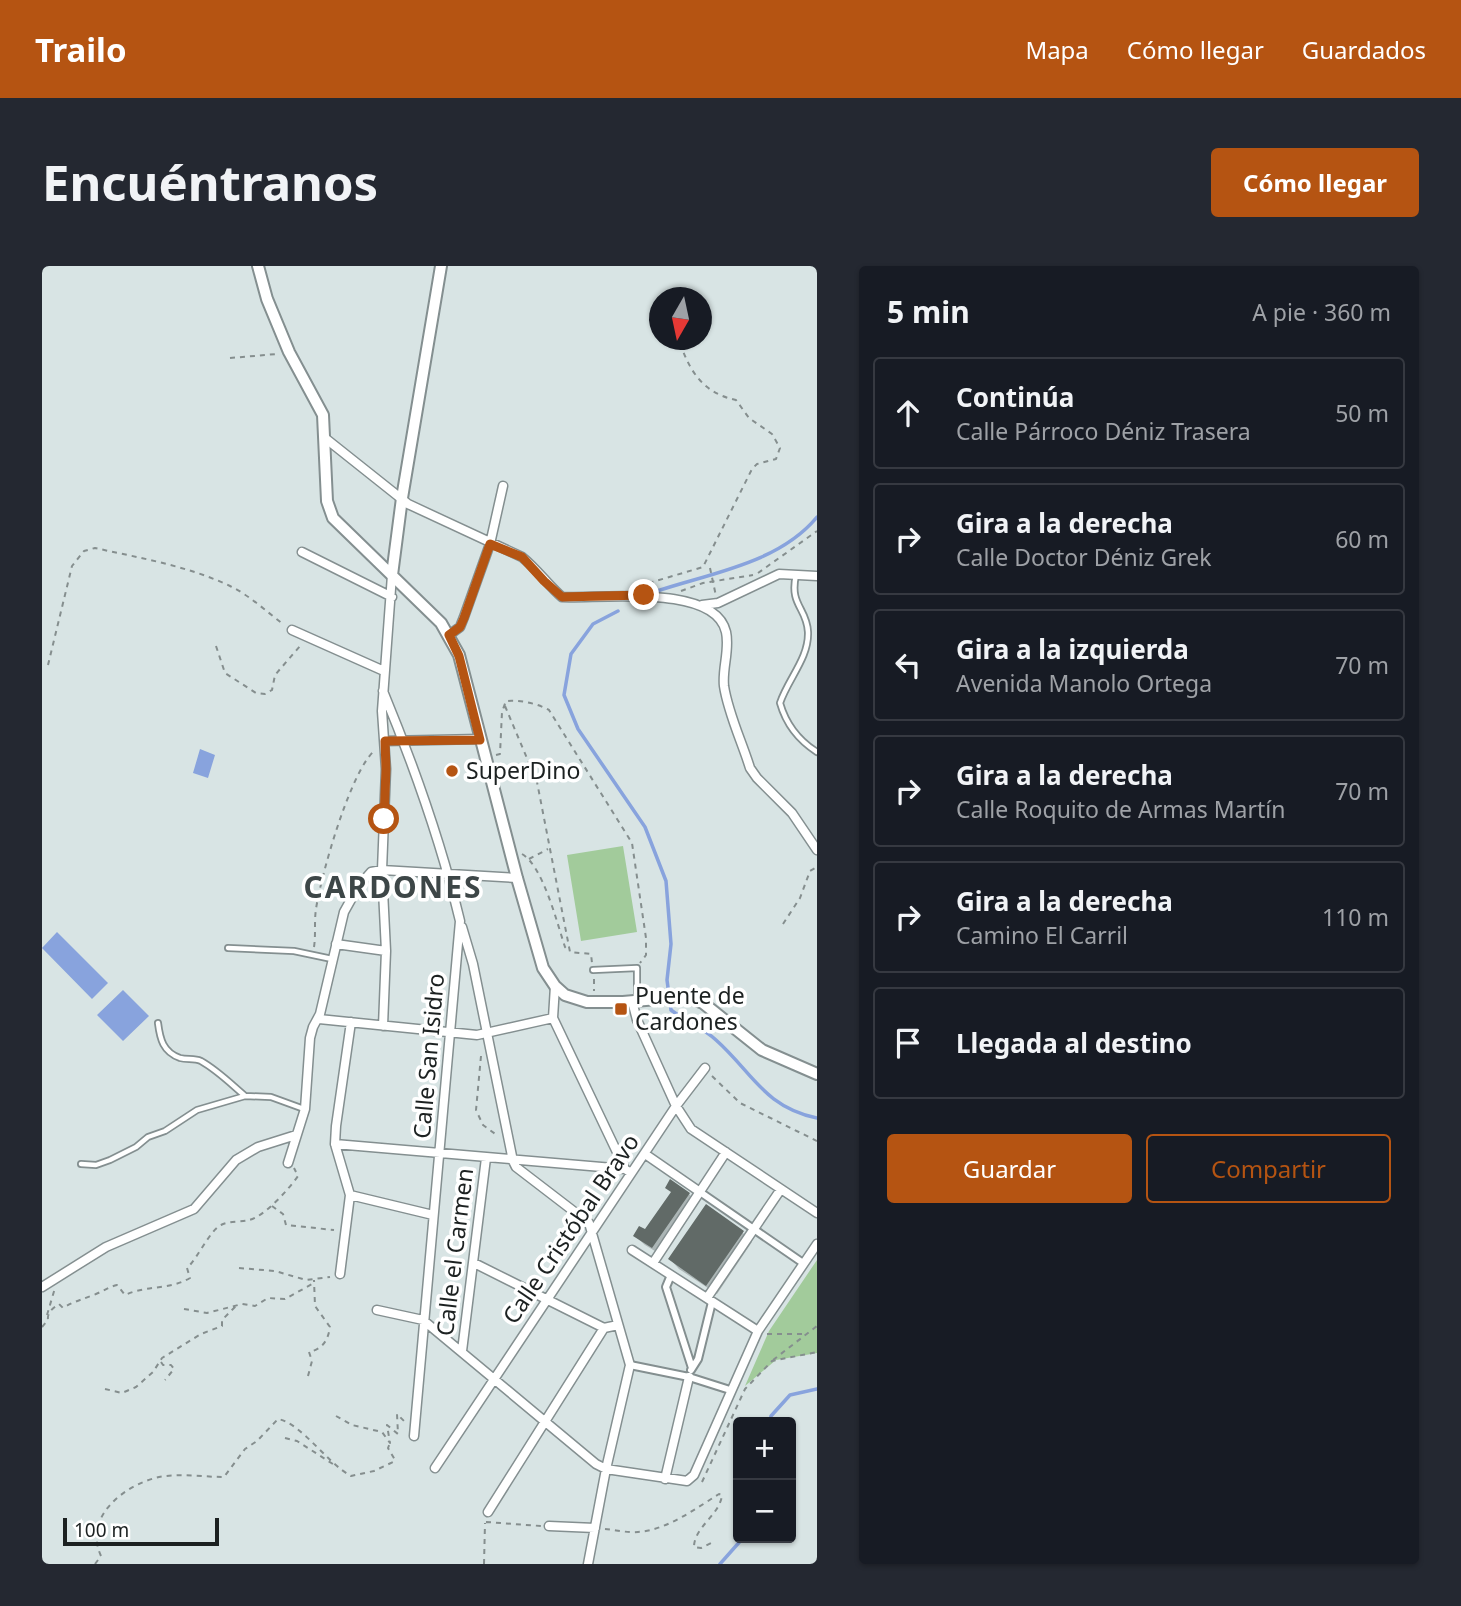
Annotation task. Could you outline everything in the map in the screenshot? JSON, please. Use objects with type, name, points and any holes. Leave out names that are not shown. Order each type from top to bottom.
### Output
[{"type":"street","points":[[258,266],[267,299],[289,352],[323,415],[327,501],[333,518],[441,623],[459,656],[517,878],[544,968],[555,986],[565,995],[594,1002],[680,997],[703,1003],[762,1050],[817,1074]]},
{"type":"street","points":[[383,1026],[386,951],[382,870],[386,769],[382,711],[384,671],[395,545],[441,266]]},
{"type":"street","points":[[325,438],[408,504],[522,557],[562,597],[644,595],[702,605],[718,603],[779,574],[817,576]]},
{"type":"street","points":[[449,635],[460,627],[464,618],[490,544],[503,486]]},
{"type":"street","points":[[372,556],[387,553],[395,545]]},
{"type":"street","points":[[302,552],[391,597]]},
{"type":"street","points":[[702,605],[719,618],[726,629],[728,643],[724,687],[750,768],[792,813],[817,850]]},
{"type":"street","points":[[292,630],[384,671]]},
{"type":"street","name":"Calle San Isidro","points":[[383,691],[449,874],[460,920],[414,1436]]},
{"type":"street","points":[[385,741],[480,740]]},
{"type":"street","points":[[288,1163],[305,1109],[310,1038],[319,1019],[344,912],[358,887],[371,872],[382,870],[517,878]]},
{"type":"street","points":[[460,920],[474,964],[488,1046],[513,1161],[516,1167],[589,1223],[630,1365],[588,1564]]},
{"type":"street","points":[[336,944],[386,951]]},
{"type":"street","points":[[555,986],[553,1018],[628,1171]]},
{"type":"street","points":[[634,1001],[637,1020],[677,1106],[691,1129],[817,1213]]},
{"type":"street","points":[[319,1019],[477,1035],[553,1018]]},
{"type":"street","points":[[340,1274],[350,1195],[335,1144],[351,1022]]},
{"type":"street","name":"Calle Cristóbal Bravo","points":[[435,1468],[592,1233],[628,1171],[645,1154],[705,1068]]},
{"type":"street","points":[[42,1287],[106,1247],[194,1209],[236,1160],[258,1147],[296,1135]]},
{"type":"street","points":[[335,1144],[628,1171]]},
{"type":"street","points":[[653,1264],[726,1152]]},
{"type":"street","points":[[645,1154],[803,1263]]},
{"type":"street","name":"Calle el Carmen","points":[[462,1351],[486,1158]]},
{"type":"street","points":[[666,1479],[690,1372],[698,1359],[709,1300],[781,1189]]},
{"type":"street","points":[[350,1195],[433,1215]]},
{"type":"street","points":[[377,1310],[423,1320],[596,1464],[606,1469],[687,1481],[694,1475],[758,1332],[817,1244]]},
{"type":"street","points":[[632,1250],[758,1332]]},
{"type":"street","points":[[474,1263],[604,1328],[618,1325]]},
{"type":"street","points":[[671,1275],[666,1287],[690,1372]]},
{"type":"street","points":[[488,1512],[604,1328]]},
{"type":"street","points":[[630,1365],[690,1372],[730,1391]]},
{"type":"street","points":[[549,1526],[595,1528]]},
{"type":"lane","points":[[796,575],[794,598],[807,625],[808,635],[801,664],[793,673],[780,703],[784,717],[796,735],[817,752]]},
{"type":"lane","points":[[228,948],[294,951],[333,959]]},
{"type":"lane","points":[[593,970],[637,968],[634,1001]]},
{"type":"lane","points":[[158,1023],[160,1041],[169,1052],[180,1058],[197,1059],[204,1063],[245,1096]]},
{"type":"lane","points":[[81,1164],[96,1165],[110,1160],[136,1147],[148,1137],[165,1131],[197,1110],[245,1096],[271,1097],[305,1109]]},
{"type":"path","points":[[683,350],[693,373],[705,386],[719,397],[736,400],[749,418],[772,434],[780,448],[776,459],[757,464],[752,469],[703,567]]},
{"type":"path","points":[[230,358],[289,352]]},
{"type":"path","points":[[672,600],[682,590],[703,583],[755,575],[817,531]]},
{"type":"path","points":[[48,665],[72,566],[84,551],[94,548],[182,568],[233,587],[292,630]]},
{"type":"path","points":[[627,595],[640,586],[703,567],[710,568],[716,596]]},
{"type":"path","points":[[216,646],[225,673],[256,693],[265,694],[272,690],[275,675],[308,637]]},
{"type":"path","points":[[483,754],[492,751],[496,755],[500,754],[502,712],[506,701],[517,700],[549,710],[632,843],[646,938],[646,955],[637,968]]},
{"type":"path","points":[[504,705],[537,782],[570,952]]},
{"type":"path","points":[[313,955],[316,907],[334,837],[358,776],[370,755],[385,741]]},
{"type":"path","points":[[529,859],[549,849]]},
{"type":"path","points":[[511,856],[524,854],[529,859],[544,886],[565,947],[570,952],[591,954],[594,1002]]},
{"type":"path","points":[[783,923],[800,898],[810,871],[817,867]]},
{"type":"path","points":[[488,1046],[481,1057],[476,1110],[483,1125],[510,1145]]},
{"type":"path","points":[[705,1068],[740,1103],[817,1141]]},
{"type":"path","points":[[47,1316],[52,1308],[60,1304],[63,1308],[108,1287],[117,1285],[125,1295],[139,1289],[179,1284],[190,1278],[187,1268],[217,1228],[222,1224],[253,1220],[298,1176],[288,1163]]},
{"type":"path","points":[[271,1205],[283,1214],[286,1225],[345,1232]]},
{"type":"path","points":[[239,1268],[275,1271],[314,1281]]},
{"type":"path","points":[[184,1309],[207,1313],[237,1305],[255,1306],[268,1298],[285,1299],[314,1281],[340,1274]]},
{"type":"path","points":[[308,1377],[312,1361],[309,1352],[317,1350],[325,1343],[330,1327],[315,1306],[314,1281]]},
{"type":"path","points":[[42,1327],[48,1320],[47,1316],[57,1290],[51,1282]]},
{"type":"path","points":[[105,1388],[122,1393],[129,1390],[153,1372],[160,1361],[201,1334],[222,1326],[222,1320],[237,1305]]},
{"type":"path","points":[[687,1481],[702,1482],[706,1476],[745,1388],[772,1361],[817,1326]]},
{"type":"path","points":[[758,1332],[769,1335],[808,1334]]},
{"type":"path","points":[[772,1361],[817,1352]]},
{"type":"path","points":[[160,1361],[174,1369],[165,1380]]},
{"type":"path","points":[[285,1438],[297,1441],[354,1477],[374,1471],[395,1460],[388,1448],[390,1443],[387,1425],[398,1434],[397,1415],[407,1424],[409,1433],[414,1436]]},
{"type":"path","points":[[336,1416],[352,1425],[382,1432],[390,1443]]},
{"type":"path","points":[[95,1564],[101,1556],[95,1534],[103,1513],[130,1488],[158,1478],[177,1475],[224,1477],[245,1449],[257,1441],[278,1419],[292,1425],[337,1466]]},
{"type":"path","points":[[595,1528],[635,1533],[650,1531],[683,1516],[719,1494],[722,1495],[721,1505],[694,1539],[694,1547],[701,1548],[711,1543]]},
{"type":"path","points":[[484,1564],[485,1523],[488,1512]]},
{"type":"path","points":[[485,1523],[549,1526]]},
{"type":"green space","points":[[623,846],[637,932],[581,941],[567,855]]},
{"type":"green space","points":[[817,1260],[817,1353],[776,1360],[745,1386],[769,1331]]},
{"type":"water","points":[[200,749],[215,755],[208,778],[193,773]]},
{"type":"water","points":[[57,932],[108,983],[92,999],[42,948]]},
{"type":"water","points":[[123,990],[149,1016],[123,1041],[97,1015]]},
{"type":"building","points":[[670,1179],[690,1193],[652,1248],[633,1236],[639,1226],[645,1229],[671,1192],[665,1188]]},
{"type":"building","points":[[706,1204],[744,1231],[706,1286],[668,1259]]},
{"type":"waterway","points":[[657,591],[764,556],[801,533],[817,517]]},
{"type":"waterway","points":[[618,611],[593,624],[571,654],[564,695],[578,729],[645,827],[666,881],[671,944],[667,980],[671,1010],[716,1040],[771,1097],[799,1113],[817,1118]]},
{"type":"waterway","points":[[771,1417],[790,1395],[817,1389]]},
{"type":"waterway","points":[[720,1564],[739,1543]]},
{"type":"place","name":"SuperDino","points":[[452,771]]},
{"type":"place","name":"Puente de Cardones","points":[[621,1009]]},
{"type":"district","name":"CARDONES","points":[[393,888]]},
{"type":"route","points":[[384,819],[385,741],[480,740],[459,656],[449,635],[460,627],[490,544],[522,557],[562,597],[644,595]]}]
